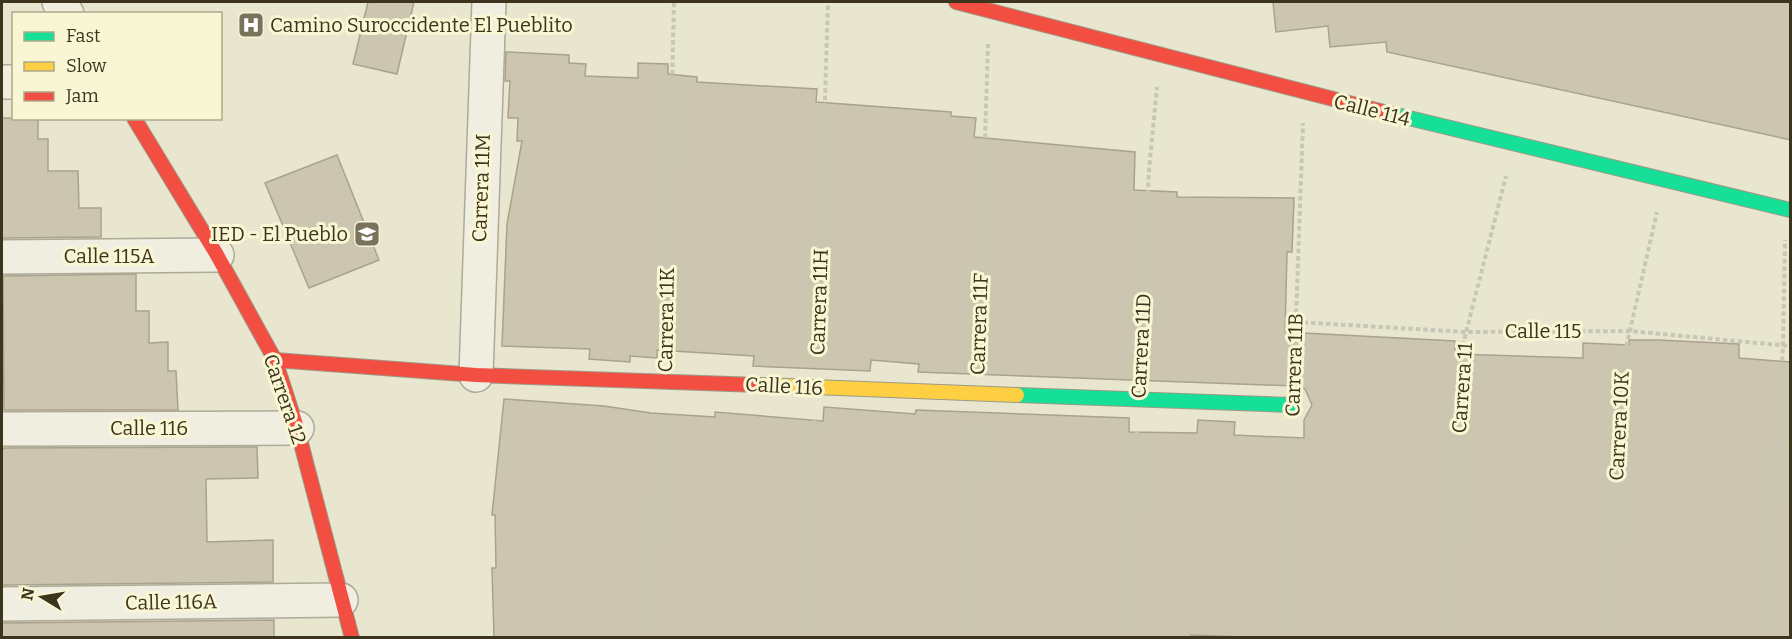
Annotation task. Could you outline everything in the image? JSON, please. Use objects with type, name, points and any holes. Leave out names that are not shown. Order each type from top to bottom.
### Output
[{"type":"street","name":"Carrera 11M","points":[[476,375],[489,2]]},
{"type":"street","name":"Calle 114","points":[[956,2],[1514,145],[1664,182],[1788,209]]},
{"type":"street","name":"Carrera 12","points":[[135,120],[217,255],[275,360],[297,428],[352,638]]},
{"type":"street","name":"Calle 115A","points":[[2,257],[217,255]]},
{"type":"street","name":"Calle 116","points":[[275,360],[476,375],[1293,405]]},
{"type":"street","name":"Calle 116","points":[[2,429],[297,428]]},
{"type":"street","name":"Calle 116A","points":[[2,604],[341,600]]},
{"type":"path","name":"Carrera 11K","points":[[648,638],[665,381],[674,2]]},
{"type":"path","name":"Carrera 11H","points":[[804,638],[816,387],[828,2]]},
{"type":"path","name":"Carrera 11F","points":[[969,638],[990,10]]},
{"type":"path","name":"Carrera 11D","points":[[1130,638],[1149,170],[1160,54]]},
{"type":"path","name":"Carrera 11B","points":[[1287,638],[1305,93]]},
{"type":"path","name":"Carrera 11","points":[[1451,638],[1460,356],[1514,145]]},
{"type":"path","name":"Carrera 10K","points":[[1611,638],[1620,374],[1664,182]]},
{"type":"path","points":[[1768,638],[1788,209]]},
{"type":"path","name":"Calle 115","points":[[1296,322],[1466,332],[1630,331],[1791,346]]},
{"type":"building","points":[[368,2],[414,2],[397,74],[353,64]]},
{"type":"building","points":[[1273,2],[1791,2],[1791,140],[1387,52],[1386,42],[1330,47],[1328,26],[1276,32]]},
{"type":"building","points":[[506,52],[569,55],[569,63],[586,64],[585,76],[638,78],[638,63],[668,64],[668,74],[697,77],[697,82],[817,89],[816,102],[951,112],[951,116],[976,118],[974,137],[1135,152],[1134,190],[1177,192],[1177,197],[1294,198],[1292,252],[1287,252],[1285,332],[1455,341],[1455,354],[1583,358],[1583,343],[1629,345],[1629,340],[1658,340],[1739,344],[1739,358],[1791,362],[1791,638],[1267,638],[1191,635],[1191,638],[494,638],[492,568],[496,568],[495,515],[492,515],[504,399],[604,406],[651,413],[715,417],[715,412],[823,421],[824,407],[915,414],[916,410],[1129,418],[1129,432],[1197,433],[1198,420],[1235,422],[1234,435],[1304,438],[1304,420],[1312,405],[1305,389],[1294,386],[918,372],[919,364],[871,360],[870,371],[753,366],[754,356],[657,350],[657,358],[630,356],[630,362],[589,359],[590,349],[502,346],[507,224],[522,141],[517,141],[518,118],[508,118],[510,81],[505,81]]},
{"type":"building","points":[[2,118],[38,120],[38,139],[48,139],[48,171],[78,171],[79,208],[101,208],[101,237],[2,238]]},
{"type":"building","points":[[337,155],[379,260],[309,288],[265,183]]},
{"type":"building","points":[[136,274],[136,311],[149,311],[149,343],[168,342],[168,371],[176,371],[178,410],[4,410],[3,276]]},
{"type":"building","points":[[257,447],[258,478],[206,479],[207,542],[273,540],[273,582],[2,585],[2,450],[4,448]]},
{"type":"building","points":[[274,620],[274,638],[2,638],[2,623]]},
{"type":"traffic: fast","points":[[1384,112],[1790,210]]},
{"type":"traffic: fast","points":[[1017,395],[1293,405]]},
{"type":"traffic: slow","points":[[759,385],[1017,395]]},
{"type":"traffic: jam","points":[[956,2],[1384,112]]},
{"type":"traffic: jam","points":[[135,120],[217,255],[275,360],[297,428],[352,638]]},
{"type":"traffic: jam","points":[[275,360],[476,375],[759,385]]},
{"type":"place","name":"Camino Suroccidente El Pueblito","points":[[251,25]]},
{"type":"place","name":"IED - El Pueblo","points":[[367,234]]}]
